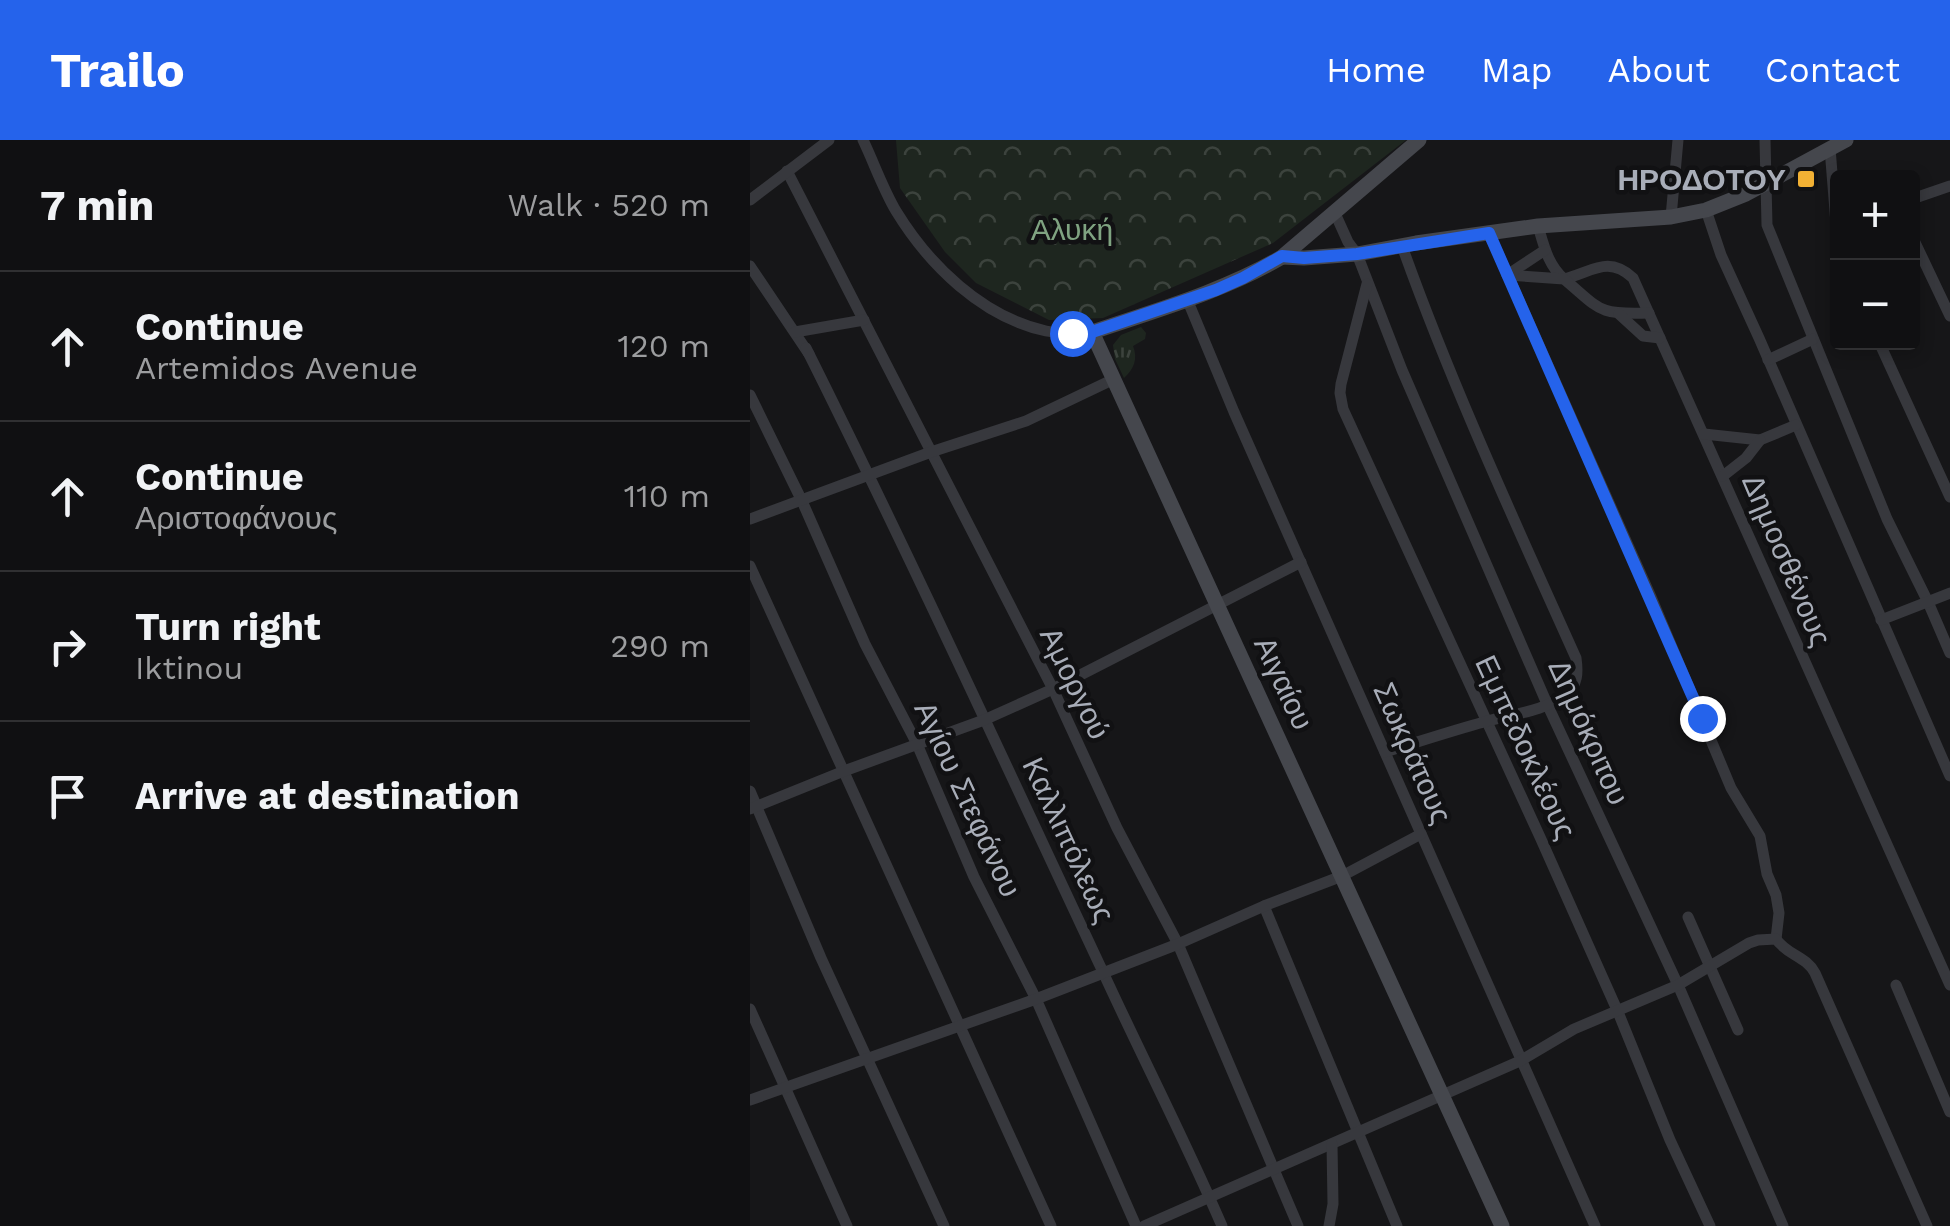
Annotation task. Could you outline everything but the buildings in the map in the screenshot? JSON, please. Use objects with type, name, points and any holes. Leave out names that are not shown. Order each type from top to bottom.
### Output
[{"type":"main road","points":[[1092,332],[1243,278],[1282,256],[1418,140]]},
{"type":"main road","points":[[1282,256],[1357,254],[1538,226],[1671,217],[1706,210],[1746,194],[1840,143]]},
{"type":"main road","name":"Αιγαίου","points":[[1092,332],[1502,1226]]},
{"type":"street","points":[[750,200],[829,140]]},
{"type":"street","points":[[863,140],[895,209],[916,240],[958,286],[1025,325],[1048,331],[1092,332]]},
{"type":"street","points":[[1671,217],[1678,140]]},
{"type":"street","points":[[1764,140],[1767,225],[1886,519],[1950,654]]},
{"type":"street","points":[[1839,170],[1840,143]]},
{"type":"street","name":"Αμοργού","points":[[787,171],[1178,944],[1298,1226]]},
{"type":"street","points":[[1920,197],[1950,187]]},
{"type":"street","points":[[1706,210],[1720,255],[1950,776]]},
{"type":"street","name":"Δημόκριτου","points":[[1334,211],[1357,254],[1548,706],[1678,985],[1783,1226]]},
{"type":"street","points":[[1538,226],[1555,272],[1595,307],[1619,314],[1649,313]]},
{"type":"street","points":[[1489,233],[1731,788],[1760,836],[1779,913],[1776,938],[1785,949],[1804,958],[1816,973],[1927,1226]]},
{"type":"street","points":[[1385,752],[1548,706],[1570,692],[1576,682],[1576,658],[1477,435],[1402,246]]},
{"type":"street","points":[[1507,275],[1545,250]]},
{"type":"street","points":[[1920,253],[1950,316]]},
{"type":"street","name":"Δημοσθένους","points":[[1564,279],[1609,265],[1633,278],[1950,986]]},
{"type":"street","points":[[750,266],[795,332],[864,320]]},
{"type":"street","points":[[1507,275],[1564,279]]},
{"type":"street","name":"Εμπεδοκλέους","points":[[1367,284],[1340,393],[1343,409],[1618,1012],[1710,1226]]},
{"type":"street","name":"Σωκράτους","points":[[1187,300],[1595,1226]]},
{"type":"street","points":[[1619,314],[1643,336],[1660,338]]},
{"type":"street","name":"Καλλιπόλεως","points":[[795,332],[934,608],[1222,1226]]},
{"type":"street","points":[[1768,360],[1814,339]]},
{"type":"street","points":[[1883,350],[1950,497]]},
{"type":"street","points":[[750,519],[1026,420],[1114,379]]},
{"type":"street","name":"Αγίου Στεφάνου","points":[[750,394],[1140,1226]]},
{"type":"street","points":[[1704,434],[1760,440],[1796,425]]},
{"type":"street","points":[[1724,476],[1760,440]]},
{"type":"street","points":[[754,808],[984,720],[1300,562]]},
{"type":"street","points":[[750,566],[1051,1226]]},
{"type":"street","points":[[1881,620],[1950,593]]},
{"type":"street","points":[[750,791],[820,958],[944,1226]]},
{"type":"street","points":[[750,1100],[1036,999],[1178,944],[1342,876],[1421,834]]},
{"type":"street","points":[[1264,906],[1398,1226]]},
{"type":"street","points":[[1688,916],[1738,1030]]},
{"type":"street","points":[[1140,1226],[1443,1096],[1520,1061],[1556,1038],[1678,985],[1749,944],[1776,938]]},
{"type":"street","points":[[1896,986],[1950,1112]]},
{"type":"street","points":[[750,1009],[847,1226]]},
{"type":"street","points":[[1329,1226],[1333,1204],[1332,1144]]},
{"type":"green space","name":"Αλυκή","points":[[896,140],[1406,140],[1273,243],[1103,318],[1049,320],[976,283],[945,252],[900,188]]},
{"type":"green space","points":[[1141,327],[1145,339],[1133,346],[1134,363],[1124,378],[1113,345],[1121,335]]},
{"type":"place","name":"ΗΡΟΔΟΤΟΥ","points":[[1806,179]]},
{"type":"route","points":[[1072,333],[1092,332],[1216,290],[1282,256],[1330,257],[1489,233],[1702,718]]}]
